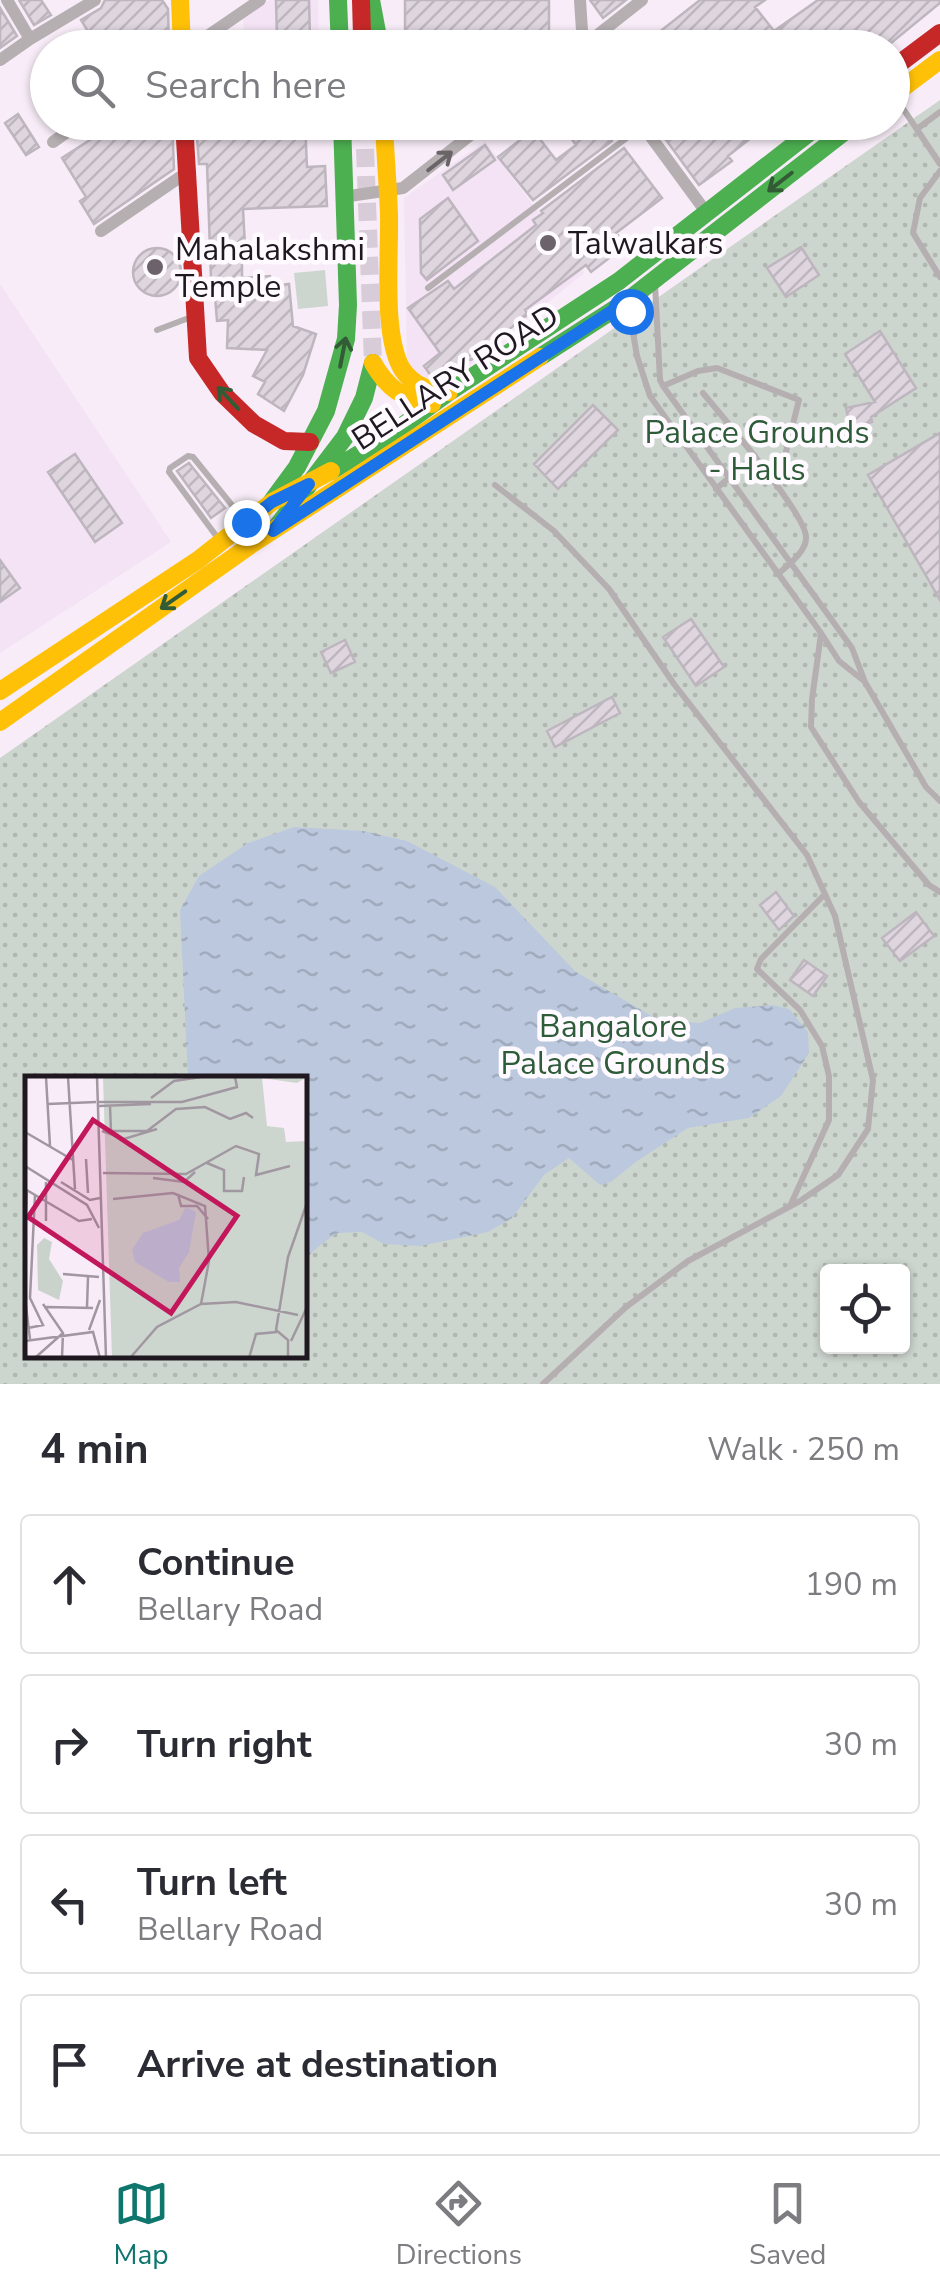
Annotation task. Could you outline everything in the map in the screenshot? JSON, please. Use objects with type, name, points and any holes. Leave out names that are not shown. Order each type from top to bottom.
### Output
[{"type":"main road","points":[[180,0],[181,30]]},
{"type":"main road","points":[[338,0],[339,30]]},
{"type":"main road","points":[[361,0],[362,30]]},
{"type":"main road","points":[[371,0],[377,30]]},
{"type":"main road","points":[[910,56],[940,33]]},
{"type":"main road","points":[[910,91],[940,60]]},
{"type":"main road","points":[[185,140],[198,358],[222,393],[254,424],[284,440],[310,442]]},
{"type":"main road","points":[[0,692],[198,560],[272,502],[297,467],[326,410],[346,339],[342,140]]},
{"type":"main road","points":[[385,140],[392,340],[400,365],[412,380],[427,391],[449,392]]},
{"type":"main road","name":"BELLARY ROAD","points":[[272,502],[387,437],[619,281],[800,140]]},
{"type":"main road","name":"BELLARY ROAD","points":[[0,722],[252,544],[627,301],[835,140]]},
{"type":"main road","points":[[273,531],[344,438],[364,398],[374,364],[394,390],[410,402],[432,404]]},
{"type":"street","points":[[0,60],[30,39],[7,0]]},
{"type":"street","points":[[66,0],[74,13]]},
{"type":"street","points":[[45,30],[95,0]]},
{"type":"street","points":[[216,30],[260,0]]},
{"type":"street","points":[[580,0],[582,30]]},
{"type":"street","points":[[604,30],[642,0]]},
{"type":"street","points":[[344,197],[402,188],[465,140]]},
{"type":"street","points":[[653,140],[706,212]]},
{"type":"street","points":[[101,231],[186,173]]},
{"type":"lane","points":[[917,129],[940,112]]},
{"type":"lane","points":[[910,119],[940,168],[920,198],[914,233],[940,277]]},
{"type":"lane","points":[[428,288],[620,140]]},
{"type":"lane","points":[[654,281],[663,386],[852,648],[865,682],[926,787],[940,801]]},
{"type":"lane","points":[[627,301],[637,356],[650,396],[838,661],[865,682]]},
{"type":"lane","points":[[157,330],[195,316]]},
{"type":"lane","points":[[663,386],[698,370],[717,368],[798,400],[777,487]]},
{"type":"lane","points":[[703,393],[806,529],[804,546],[778,574]]},
{"type":"lane","points":[[221,542],[169,472],[170,468],[188,456],[193,458],[246,522]]},
{"type":"lane","points":[[716,489],[754,457]]},
{"type":"lane","points":[[495,485],[554,530],[609,588],[674,684],[807,855],[834,916],[873,1080],[868,1129],[838,1175],[790,1207],[688,1261],[626,1307],[543,1384]]},
{"type":"lane","points":[[821,633],[811,727],[859,802],[929,885],[940,892]]},
{"type":"lane","points":[[790,1207],[829,1120],[829,1076],[822,1046],[800,1010],[756,969],[761,959],[824,894]]},
{"type":"shaded area","points":[[270,0],[318,0],[319,30],[244,30],[243,18]]},
{"type":"shaded area","points":[[485,141],[584,273],[461,372],[433,388],[423,382],[407,357],[404,198]]},
{"type":"shaded area","points":[[0,284],[171,542],[0,653]]},
{"type":"green space","name":"Bangalore Palace Grounds","points":[[940,100],[940,1384],[0,1384],[0,758],[883,140],[910,140],[910,121]]},
{"type":"green space","points":[[325,270],[328,306],[298,309],[294,273]]},
{"type":"water","points":[[294,827],[363,831],[407,841],[495,887],[576,972],[657,1019],[700,1023],[735,1008],[772,1005],[789,1009],[808,1032],[809,1053],[781,1096],[749,1118],[688,1128],[611,1182],[600,1185],[569,1158],[544,1175],[512,1218],[488,1232],[420,1246],[384,1244],[362,1232],[337,1233],[308,1256],[308,1076],[188,1076],[180,910],[199,876],[248,843]]},
{"type":"building","points":[[19,0],[41,0],[51,15],[34,25]]},
{"type":"building","points":[[105,0],[162,0],[168,9],[169,30],[87,30],[81,20],[101,8]]},
{"type":"building","points":[[276,0],[309,0],[310,30],[277,30]]},
{"type":"building","points":[[405,0],[549,0],[549,30],[405,30]]},
{"type":"building","points":[[590,0],[626,0],[603,18]]},
{"type":"building","points":[[700,0],[765,0],[755,7],[773,30],[662,30]]},
{"type":"building","points":[[818,0],[940,3],[907,30],[775,30]]},
{"type":"building","points":[[0,8],[17,36],[0,48]]},
{"type":"building","points":[[18,114],[30,140],[39,147],[26,155],[5,123]]},
{"type":"building","points":[[90,140],[173,140],[174,169],[94,224],[80,201],[86,197],[62,158]]},
{"type":"building","points":[[197,140],[306,140],[307,167],[325,166],[327,206],[243,209],[242,278],[270,276],[272,286],[289,284],[293,326],[316,334],[303,375],[284,411],[258,394],[265,382],[253,376],[267,350],[227,348],[228,320],[217,321],[212,296],[207,164],[199,164]]},
{"type":"building","points":[[520,140],[541,140],[556,160],[576,145],[573,140],[612,141],[533,200],[498,157]]},
{"type":"building","points":[[666,140],[748,140],[728,156],[732,161],[699,185]]},
{"type":"building","points":[[485,145],[495,160],[453,190],[443,175]]},
{"type":"building","points":[[624,148],[662,198],[616,233],[626,245],[591,272],[586,265],[525,310],[528,314],[471,360],[442,379],[432,377],[424,366],[440,353],[408,308],[448,281],[454,289],[536,225],[533,220],[541,211]]},
{"type":"building","points":[[448,198],[478,241],[427,280],[421,273],[420,219]]},
{"type":"building","points":[[801,247],[819,275],[786,297],[767,268]]},
{"type":"building","points":[[157,248],[174,255],[181,272],[174,289],[157,296],[140,289],[133,272],[140,255]]},
{"type":"building","points":[[880,331],[916,388],[871,417],[872,422],[850,427],[846,408],[875,402],[845,354]]},
{"type":"building","points":[[593,405],[618,430],[558,489],[534,464]]},
{"type":"building","points":[[940,433],[940,600],[868,475]]},
{"type":"building","points":[[75,454],[122,523],[95,542],[48,472]]},
{"type":"building","points":[[189,463],[225,508],[211,518],[177,471]]},
{"type":"building","points":[[0,560],[20,588],[0,602]]},
{"type":"building","points":[[691,619],[724,667],[696,686],[663,637]]},
{"type":"building","points":[[345,640],[355,662],[331,673],[321,652]]},
{"type":"building","points":[[612,697],[620,713],[555,747],[547,731]]},
{"type":"building","points":[[776,892],[794,916],[779,930],[760,905]]},
{"type":"building","points":[[916,912],[934,936],[900,961],[882,938]]},
{"type":"building","points":[[804,960],[827,976],[813,996],[790,980]]},
{"type":"tunnel","points":[[365,140],[373,363]]},
{"type":"traffic: fast","points":[[338,0],[339,30]]},
{"type":"traffic: fast","points":[[371,0],[377,30]]},
{"type":"traffic: fast","points":[[272,501],[297,467],[326,411],[346,339],[343,140]]},
{"type":"traffic: fast","points":[[331,471],[619,281],[800,140]]},
{"type":"traffic: fast","points":[[540,357],[627,301],[834,140]]},
{"type":"traffic: fast","points":[[278,525],[345,437],[364,398],[373,363]]},
{"type":"traffic: slow","points":[[180,0],[181,30]]},
{"type":"traffic: slow","points":[[910,82],[940,60]]},
{"type":"traffic: slow","points":[[385,140],[389,316],[396,355],[406,375],[417,383],[449,392]]},
{"type":"traffic: slow","points":[[0,722],[252,544],[540,357]]},
{"type":"traffic: slow","points":[[373,363],[397,391],[432,404]]},
{"type":"traffic: slow","points":[[0,691],[198,560],[272,502],[331,471]]},
{"type":"traffic: jam","points":[[361,0],[362,30]]},
{"type":"traffic: jam","points":[[910,56],[940,33]]},
{"type":"traffic: jam","points":[[185,140],[198,358],[222,393],[254,424],[284,441],[310,442]]},
{"type":"place","name":"Talwalkars","points":[[548,243]]},
{"type":"place","name":"Mahalakshmi Temple","points":[[155,267]]},
{"type":"route","points":[[246,522],[272,502],[309,484],[273,531],[627,301],[630,311]]},
{"type":"park label","name":"Palace Grounds - Halls","points":[[757,450]]}]
